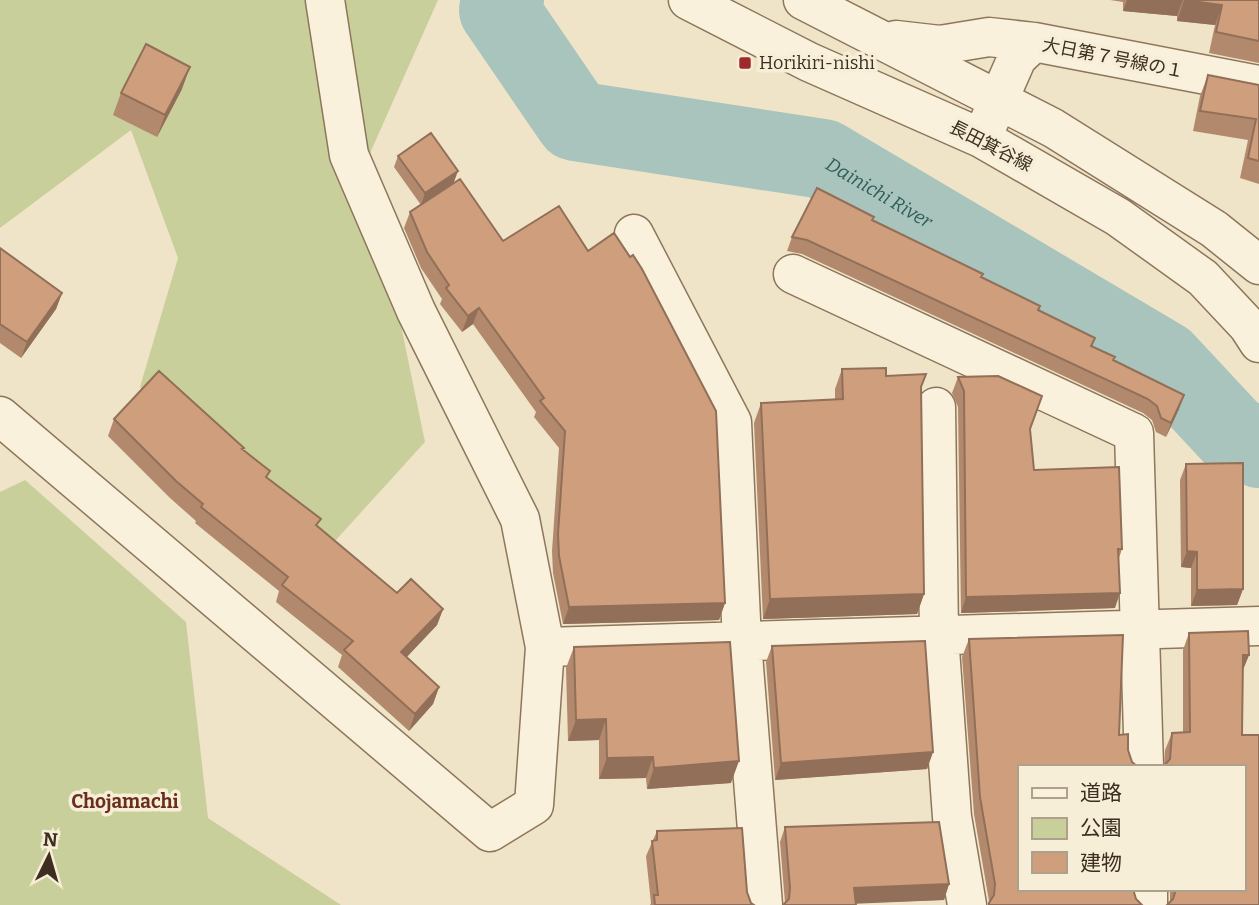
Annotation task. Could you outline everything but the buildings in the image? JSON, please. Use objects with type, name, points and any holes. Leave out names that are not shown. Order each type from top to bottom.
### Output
[{"type":"street","points":[[0,416],[490,832],[534,805],[545,647],[520,519],[416,311],[349,155],[325,0]]},
{"type":"street","name":"長田箕谷線","points":[[688,0],[809,62],[981,138],[1118,217],[1203,278],[1248,326],[1259,342]]},
{"type":"street","points":[[803,0],[1052,128],[1214,229],[1259,265]]},
{"type":"street","points":[[883,39],[940,45],[989,37],[1034,42]]},
{"type":"street","name":"大日第７号線の１","points":[[981,138],[1017,58],[1034,42],[1259,85]]},
{"type":"street","points":[[634,234],[732,422],[742,642],[763,905]]},
{"type":"street","points":[[793,274],[1134,433],[1144,765]]},
{"type":"street","points":[[936,407],[939,635],[952,817],[967,905]]},
{"type":"street","points":[[545,647],[1259,626]]},
{"type":"green space","points":[[0,0],[438,0],[367,160],[425,442],[315,563],[140,387],[178,258],[131,130],[0,228]]},
{"type":"green space","points":[[25,480],[186,622],[208,818],[341,905],[0,905],[0,492]]},
{"type":"waterway","name":"Dainichi River","points":[[504,0],[499,10],[575,121],[823,159],[1164,361],[1233,435],[1259,448]]},
{"type":"place","name":"Horikiri-nishi","points":[[745,63]]},
{"type":"district","name":"Chojamachi","points":[[125,801]]}]
